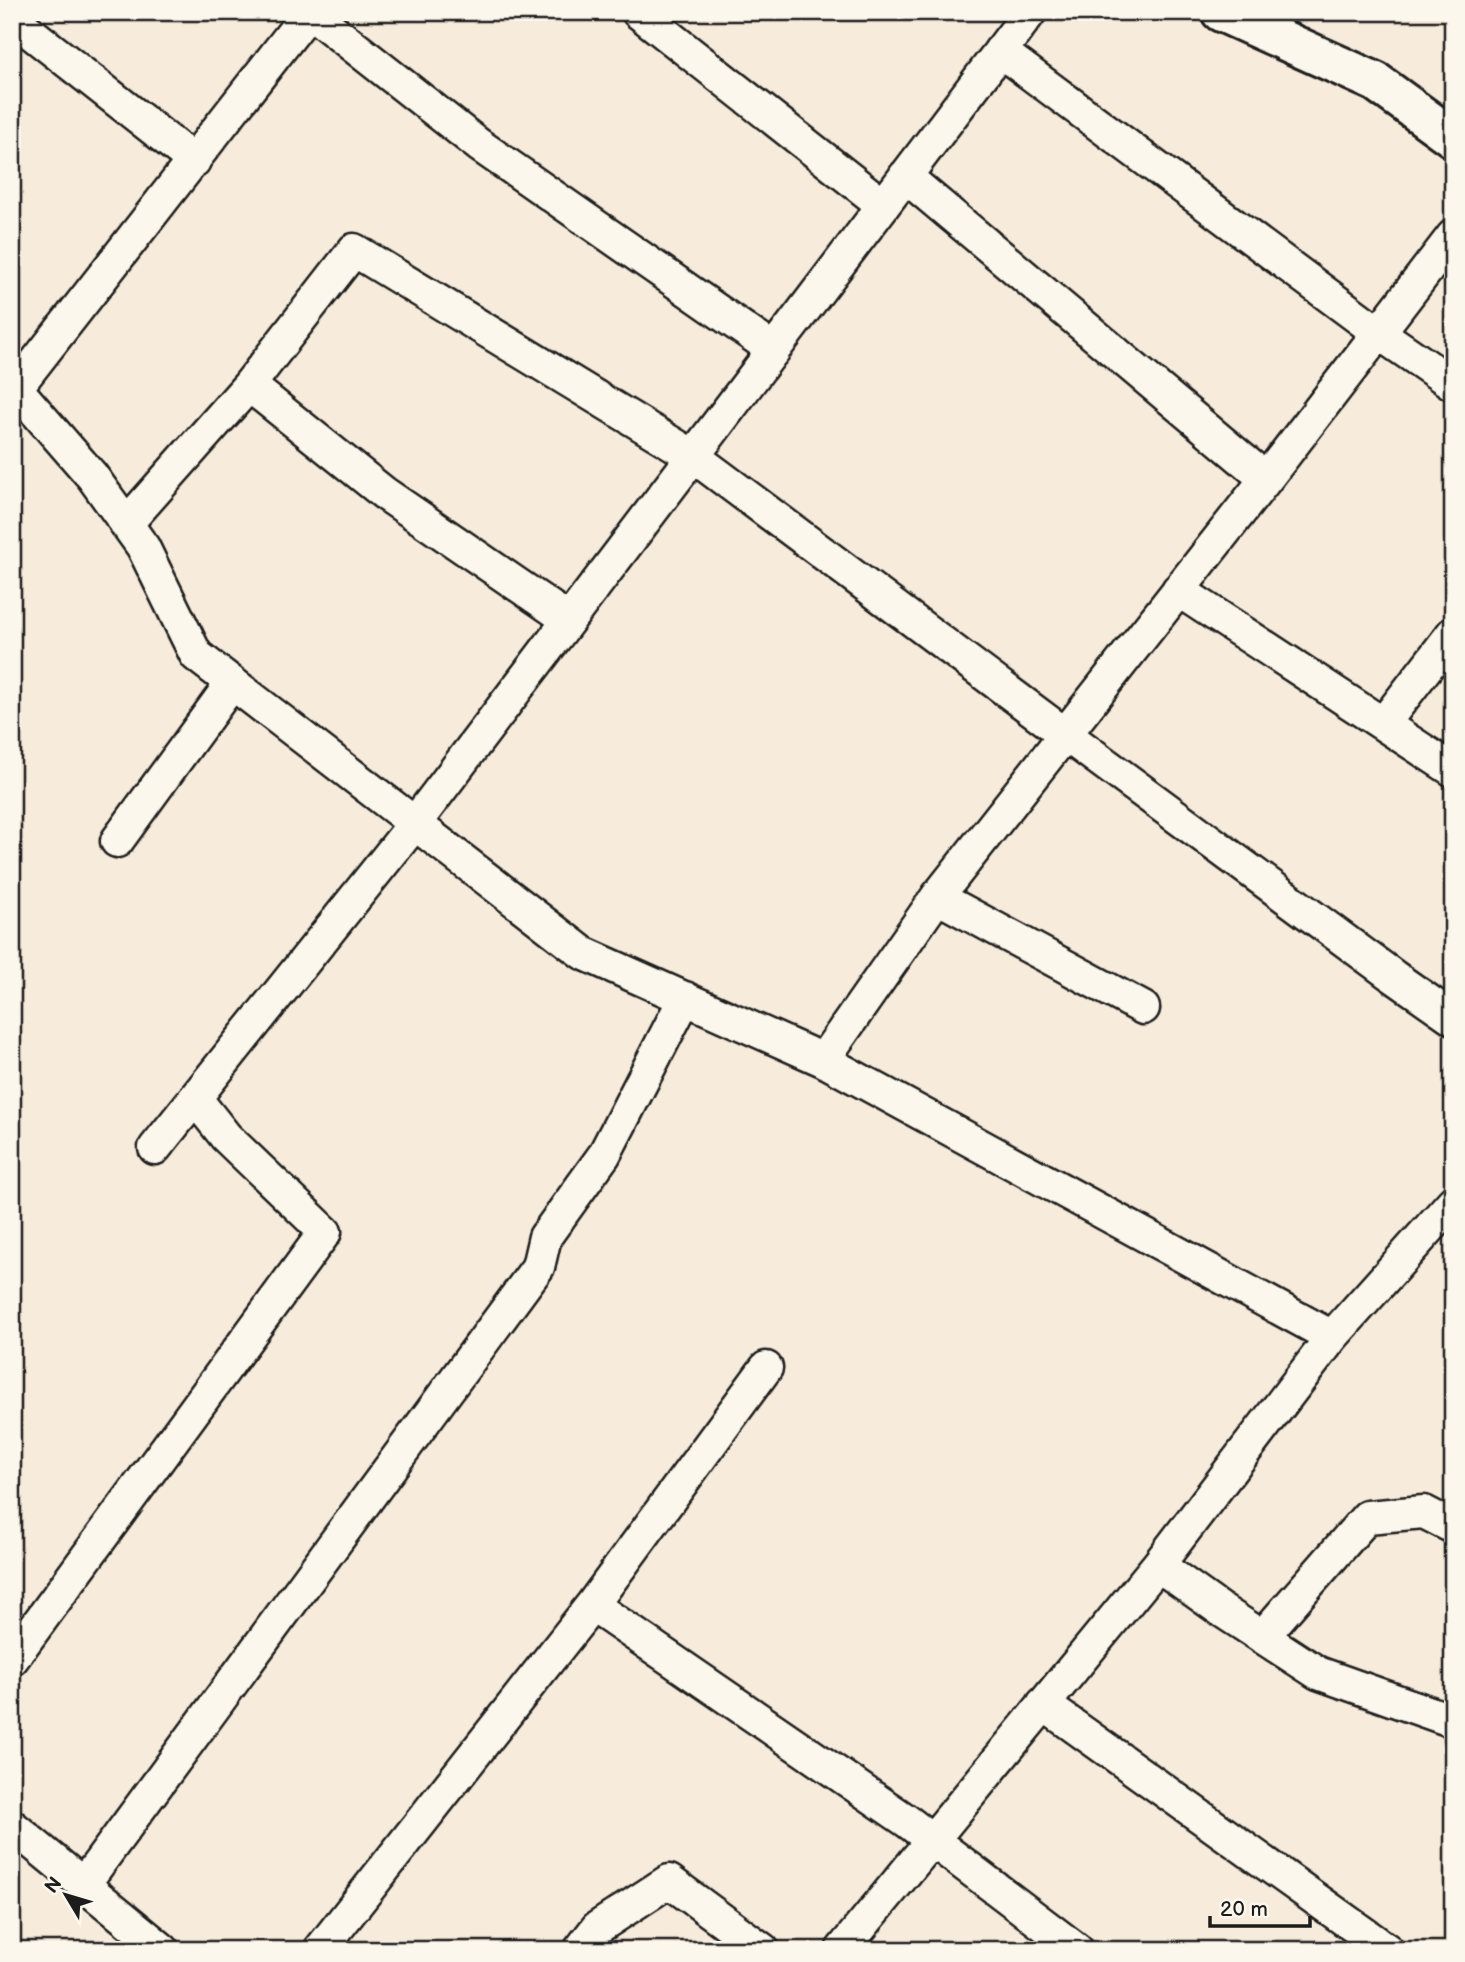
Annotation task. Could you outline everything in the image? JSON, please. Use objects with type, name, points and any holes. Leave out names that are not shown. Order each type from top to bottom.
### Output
[{"type":"street","points":[[774,350],[479,145],[309,12],[14,388],[92,476],[143,547],[196,656],[583,953],[823,1060],[1332,1337]]},
{"type":"street","points":[[638,12],[883,205]]},
{"type":"street","points":[[155,1148],[415,823],[1030,12]]},
{"type":"street","points":[[1220,12],[1261,20],[1376,82],[1453,138]]},
{"type":"street","points":[[12,18],[194,161]]},
{"type":"street","points":[[1000,51],[1379,333],[1453,384]]},
{"type":"street","points":[[905,176],[1266,479]]},
{"type":"street","points":[[823,1060],[937,897],[1266,479],[1453,236]]},
{"type":"street","points":[[126,524],[249,385],[354,250],[693,456],[1453,1018]]},
{"type":"street","points":[[249,385],[384,493],[569,620]]},
{"type":"street","points":[[1178,590],[1453,770]]},
{"type":"street","points":[[1382,724],[1453,633]]},
{"type":"street","points":[[117,841],[232,683]]},
{"type":"street","points":[[937,897],[1143,1008]]},
{"type":"street","points":[[83,1885],[538,1267],[545,1237],[604,1155],[685,998]]},
{"type":"street","points":[[12,1658],[326,1232],[226,1138],[195,1098]]},
{"type":"street","points":[[842,1950],[1158,1564],[1332,1337],[1453,1202]]},
{"type":"street","points":[[320,1950],[592,1605],[766,1368]]},
{"type":"street","points":[[1262,1637],[1367,1517],[1424,1512],[1453,1527]]},
{"type":"street","points":[[1158,1564],[1221,1610],[1318,1673],[1453,1721]]},
{"type":"street","points":[[592,1605],[907,1821],[1077,1950]]},
{"type":"street","points":[[1043,1704],[1387,1950]]},
{"type":"street","points":[[12,1826],[163,1950]]},
{"type":"street","points":[[580,1950],[597,1928],[670,1881],[763,1950]]}]
